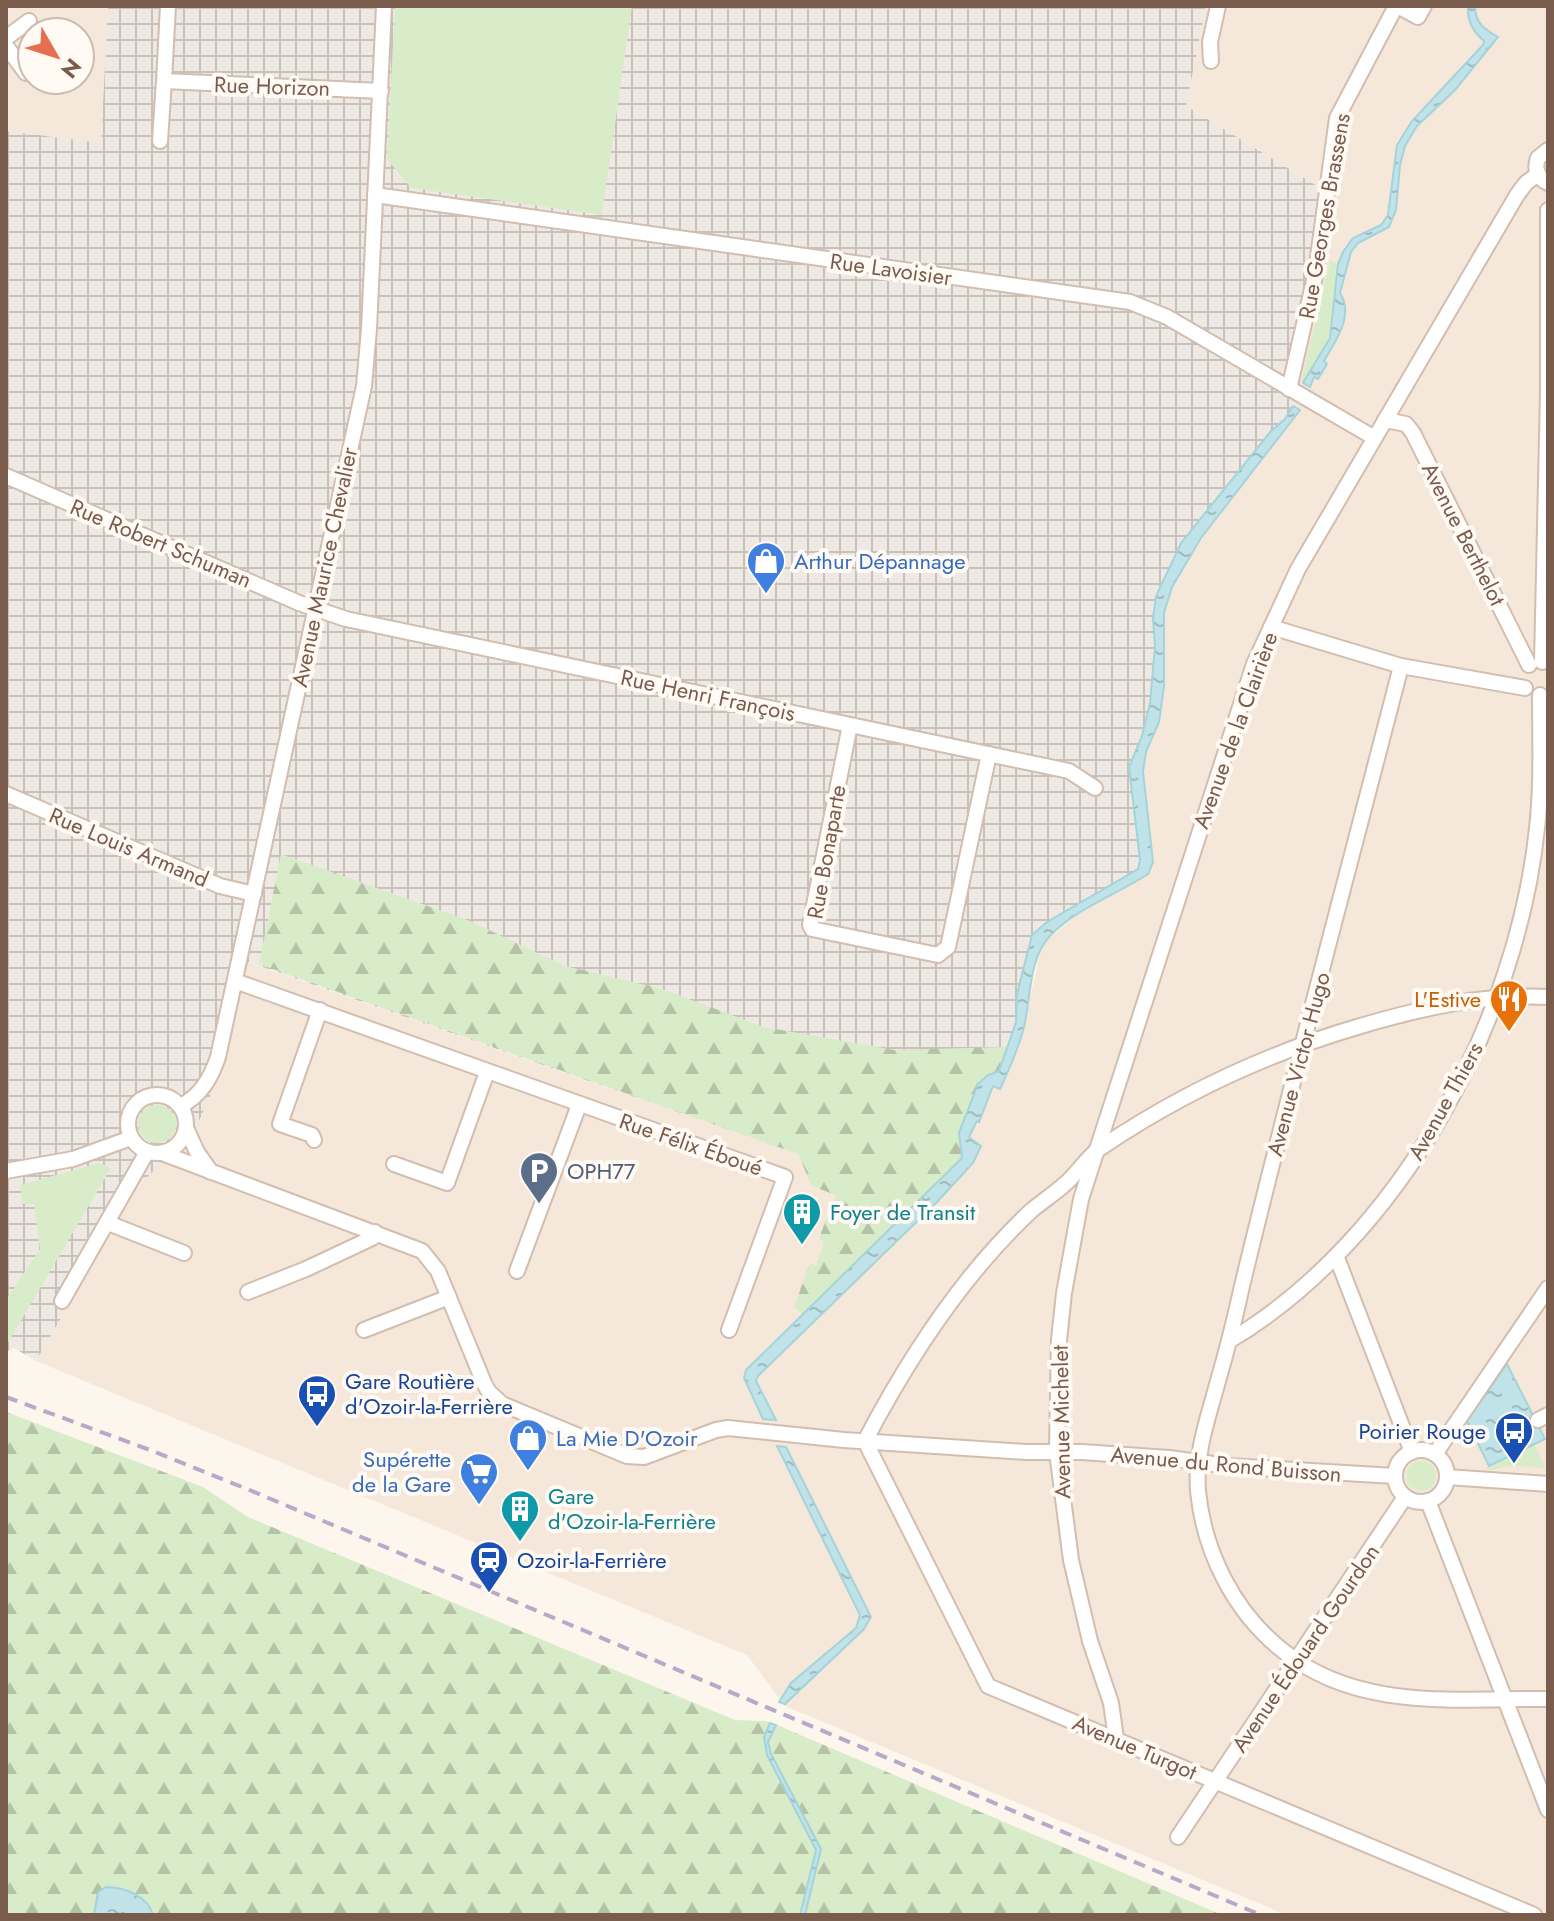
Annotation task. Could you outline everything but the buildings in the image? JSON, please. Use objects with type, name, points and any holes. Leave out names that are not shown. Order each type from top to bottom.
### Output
[{"type":"street","points":[[160,141],[168,6]]},
{"type":"street","name":"Avenue Maurice Chevalier","points":[[181,1106],[200,1092],[214,1070],[317,610],[365,375],[384,6]]},
{"type":"street","points":[[1211,61],[1210,42],[1218,6]]},
{"type":"street","name":"Rue Georges Brassens","points":[[1289,389],[1316,272],[1337,118],[1397,6],[1418,17],[1424,6]]},
{"type":"street","name":"Rue Horizon","points":[[164,81],[381,91]]},
{"type":"street","name":"Avenue de la Clairière","points":[[1096,1151],[1242,697],[1271,627],[1298,569],[1373,437],[1517,195],[1526,183],[1543,179],[1536,169],[1538,158],[1548,150]]},
{"type":"street","name":"Rue Lavoisier","points":[[375,195],[1130,302],[1156,311],[1373,437]]},
{"type":"street","points":[[1525,688],[1522,678],[1540,664],[1548,392],[1548,210]]},
{"type":"street","name":"Avenue Berthelot","points":[[1385,420],[1406,424],[1413,433],[1540,664]]},
{"type":"street","name":"Rue Robert Schuman","points":[[6,476],[317,610]]},
{"type":"street","name":"Rue Henri François","points":[[317,610],[346,619],[1069,771],[1095,788]]},
{"type":"street","points":[[1271,627],[1401,666],[1525,688],[1532,694],[1546,695]]},
{"type":"street","name":"Avenue Victor Hugo","points":[[1401,666],[1201,1440],[1198,1489],[1205,1528],[1223,1578],[1258,1629],[1297,1661],[1335,1682],[1373,1694],[1548,1699]]},
{"type":"street","name":"Avenue Thiers","points":[[1229,1341],[1265,1320],[1337,1258],[1408,1168],[1431,1134],[1463,1075],[1499,996],[1527,889],[1537,827],[1546,695]]},
{"type":"street","name":"Rue Bonaparte","points":[[850,725],[810,925],[812,929],[938,955],[948,947],[989,754]]},
{"type":"street","name":"Rue Louis Armand","points":[[6,794],[220,886],[254,894]]},
{"type":"street","name":"Rue Félix Éboué","points":[[235,981],[785,1177],[729,1330]]},
{"type":"street","points":[[865,1441],[911,1360],[960,1290],[1015,1228],[1068,1182],[1096,1151],[1205,1088],[1303,1043],[1381,1020],[1464,1001],[1499,996],[1548,997]]},
{"type":"street","points":[[314,1140],[312,1135],[280,1124],[320,1010]]},
{"type":"street","points":[[441,1199],[487,1072]]},
{"type":"street","points":[[155,1153],[131,1138],[128,1128],[132,1110],[146,1097],[165,1096],[181,1106],[186,1117],[186,1128],[211,1172]]},
{"type":"street","points":[[517,1271],[579,1105]]},
{"type":"street","points":[[62,1301],[108,1223],[155,1153],[178,1145],[186,1128]]},
{"type":"street","points":[[6,1171],[73,1159],[131,1138]]},
{"type":"street","name":"Avenue Michelet","points":[[1096,1151],[1081,1199],[1064,1293],[1059,1340],[1057,1452],[1071,1560],[1090,1641],[1111,1703],[1116,1738]]},
{"type":"street","name":"Avenue du Rond Buisson","points":[[155,1153],[422,1251],[434,1264],[484,1383],[494,1398],[623,1454],[644,1457],[728,1428],[865,1441],[1140,1456],[1395,1476]]},
{"type":"street","points":[[394,1164],[447,1183]]},
{"type":"street","points":[[108,1223],[184,1253]]},
{"type":"street","points":[[248,1292],[329,1259],[372,1238],[375,1232]]},
{"type":"street","points":[[1337,1258],[1412,1452]]},
{"type":"street","points":[[1435,1454],[1548,1288]]},
{"type":"street","points":[[364,1330],[449,1297]]},
{"type":"street","name":"Avenue Turgot","points":[[865,1441],[988,1686],[1534,1915]]},
{"type":"street","points":[[1420,1450],[1435,1454],[1444,1464],[1447,1477],[1441,1492],[1428,1501],[1405,1497],[1399,1491],[1395,1476],[1399,1461],[1420,1450]]},
{"type":"street","points":[[1447,1477],[1548,1484]]},
{"type":"street","name":"Avenue Édouard Gourdon","points":[[1178,1837],[1405,1497]]},
{"type":"street","points":[[1428,1501],[1548,1810]]},
{"type":"shaded area","points":[[6,6],[108,6],[101,144],[6,131]]},
{"type":"shaded area","points":[[108,6],[1206,6],[1186,106],[1319,187],[1311,258],[1287,375],[1293,406],[1181,543],[1153,623],[1155,647],[1150,703],[1142,736],[1129,767],[1140,865],[1047,922],[1032,935],[1017,994],[1016,1022],[979,1122],[968,1137],[962,1158],[802,1315],[794,1307],[810,1263],[816,1265],[825,1241],[819,1238],[836,1195],[812,1186],[798,1154],[248,962],[226,1060],[195,1130],[137,1187],[36,1361],[14,1348],[6,1352],[6,131],[101,143]]},
{"type":"shaded area","points":[[1206,6],[1548,6],[1548,1915],[1287,1915],[785,1706],[747,1655],[36,1361],[137,1187],[195,1129],[226,1060],[247,962],[798,1154],[812,1186],[836,1194],[820,1238],[825,1240],[816,1265],[811,1263],[794,1307],[809,1326],[973,1163],[968,1137],[980,1121],[993,1086],[1009,1070],[1023,1030],[1040,953],[1047,940],[1081,912],[1148,873],[1153,862],[1143,771],[1146,752],[1159,722],[1164,686],[1164,613],[1172,587],[1201,538],[1300,410],[1293,406],[1287,375],[1311,258],[1319,187],[1186,106]]},
{"type":"green space","points":[[395,6],[632,6],[602,215],[411,188],[387,159]]},
{"type":"green space","points":[[1330,261],[1338,264],[1330,338],[1303,383],[1301,382]]},
{"type":"green space","points":[[281,854],[470,921],[565,966],[662,989],[764,1027],[894,1050],[1006,1047],[999,1071],[988,1075],[959,1133],[962,1158],[802,1315],[794,1307],[810,1263],[816,1265],[825,1241],[819,1238],[836,1195],[812,1186],[798,1154],[259,964]]},
{"type":"green space","points":[[157,1105],[171,1110],[176,1124],[171,1138],[157,1143],[143,1138],[138,1124],[143,1110]]},
{"type":"green space","points":[[99,1163],[110,1167],[108,1173],[6,1346],[6,1300],[40,1249],[34,1204],[22,1204],[20,1185]]},
{"type":"green space","points":[[6,1412],[203,1487],[248,1517],[735,1720],[765,1721],[777,1725],[1222,1915],[6,1915]]},
{"type":"green space","points":[[1534,1444],[1546,1468],[1510,1466],[1484,1469]]},
{"type":"green space","points":[[1421,1461],[1432,1465],[1436,1476],[1432,1487],[1421,1491],[1410,1487],[1406,1476],[1410,1465]]},
{"type":"water","points":[[1468,6],[1475,6],[1481,25],[1498,37],[1455,90],[1417,126],[1405,146],[1396,210],[1389,227],[1358,243],[1351,252],[1340,293],[1344,302],[1344,320],[1324,361],[1327,364],[1318,379],[1314,377],[1310,387],[1303,383],[1330,338],[1338,264],[1353,238],[1381,225],[1388,215],[1397,145],[1412,121],[1483,45],[1484,41],[1470,21]]},
{"type":"water","points":[[1293,406],[1300,410],[1201,538],[1172,587],[1164,613],[1164,686],[1159,722],[1146,752],[1143,771],[1153,862],[1148,874],[1071,918],[1042,946],[1034,969],[1026,1020],[1015,1053],[1000,1089],[993,1086],[979,1122],[969,1137],[981,1146],[973,1163],[758,1376],[756,1381],[776,1420],[763,1419],[744,1378],[746,1370],[962,1158],[959,1133],[978,1084],[999,1071],[1016,1022],[1017,994],[1032,935],[1047,922],[1138,869],[1140,860],[1129,767],[1142,736],[1150,703],[1156,596],[1181,543]]},
{"type":"water","points":[[1507,1364],[1545,1439],[1489,1466],[1467,1421]]},
{"type":"water","points":[[777,1446],[786,1447],[871,1617],[864,1629],[785,1704],[779,1702],[791,1683],[856,1628],[860,1615]]},
{"type":"water","points":[[770,1723],[776,1725],[768,1742],[771,1754],[821,1849],[805,1915],[800,1915],[816,1850],[767,1755],[764,1737]]},
{"type":"water","points":[[106,1887],[141,1898],[153,1915],[94,1915],[98,1892]]},
{"type":"railway","points":[[6,1397],[247,1489],[1261,1915]]},
{"type":"place","name":"Arthur Dépannage","points":[[766,595]]},
{"type":"place","name":"L'Estive","points":[[1509,1033]]},
{"type":"place","name":"OPH77","points":[[539,1205]]},
{"type":"place","name":"Foyer de Transit","points":[[802,1246]]},
{"type":"place","name":"Gare Routière d'Ozoir-la-Ferrière","points":[[317,1428]]},
{"type":"place","name":"Poirier Rouge","points":[[1514,1465]]},
{"type":"place","name":"La Mie D'Ozoir","points":[[528,1472]]},
{"type":"place","name":"Supérette de la Gare","points":[[479,1506]]},
{"type":"place","name":"Gare d'Ozoir-la-Ferrière","points":[[520,1543]]},
{"type":"place","name":"Ozoir-la-Ferrière","points":[[489,1594]]}]
